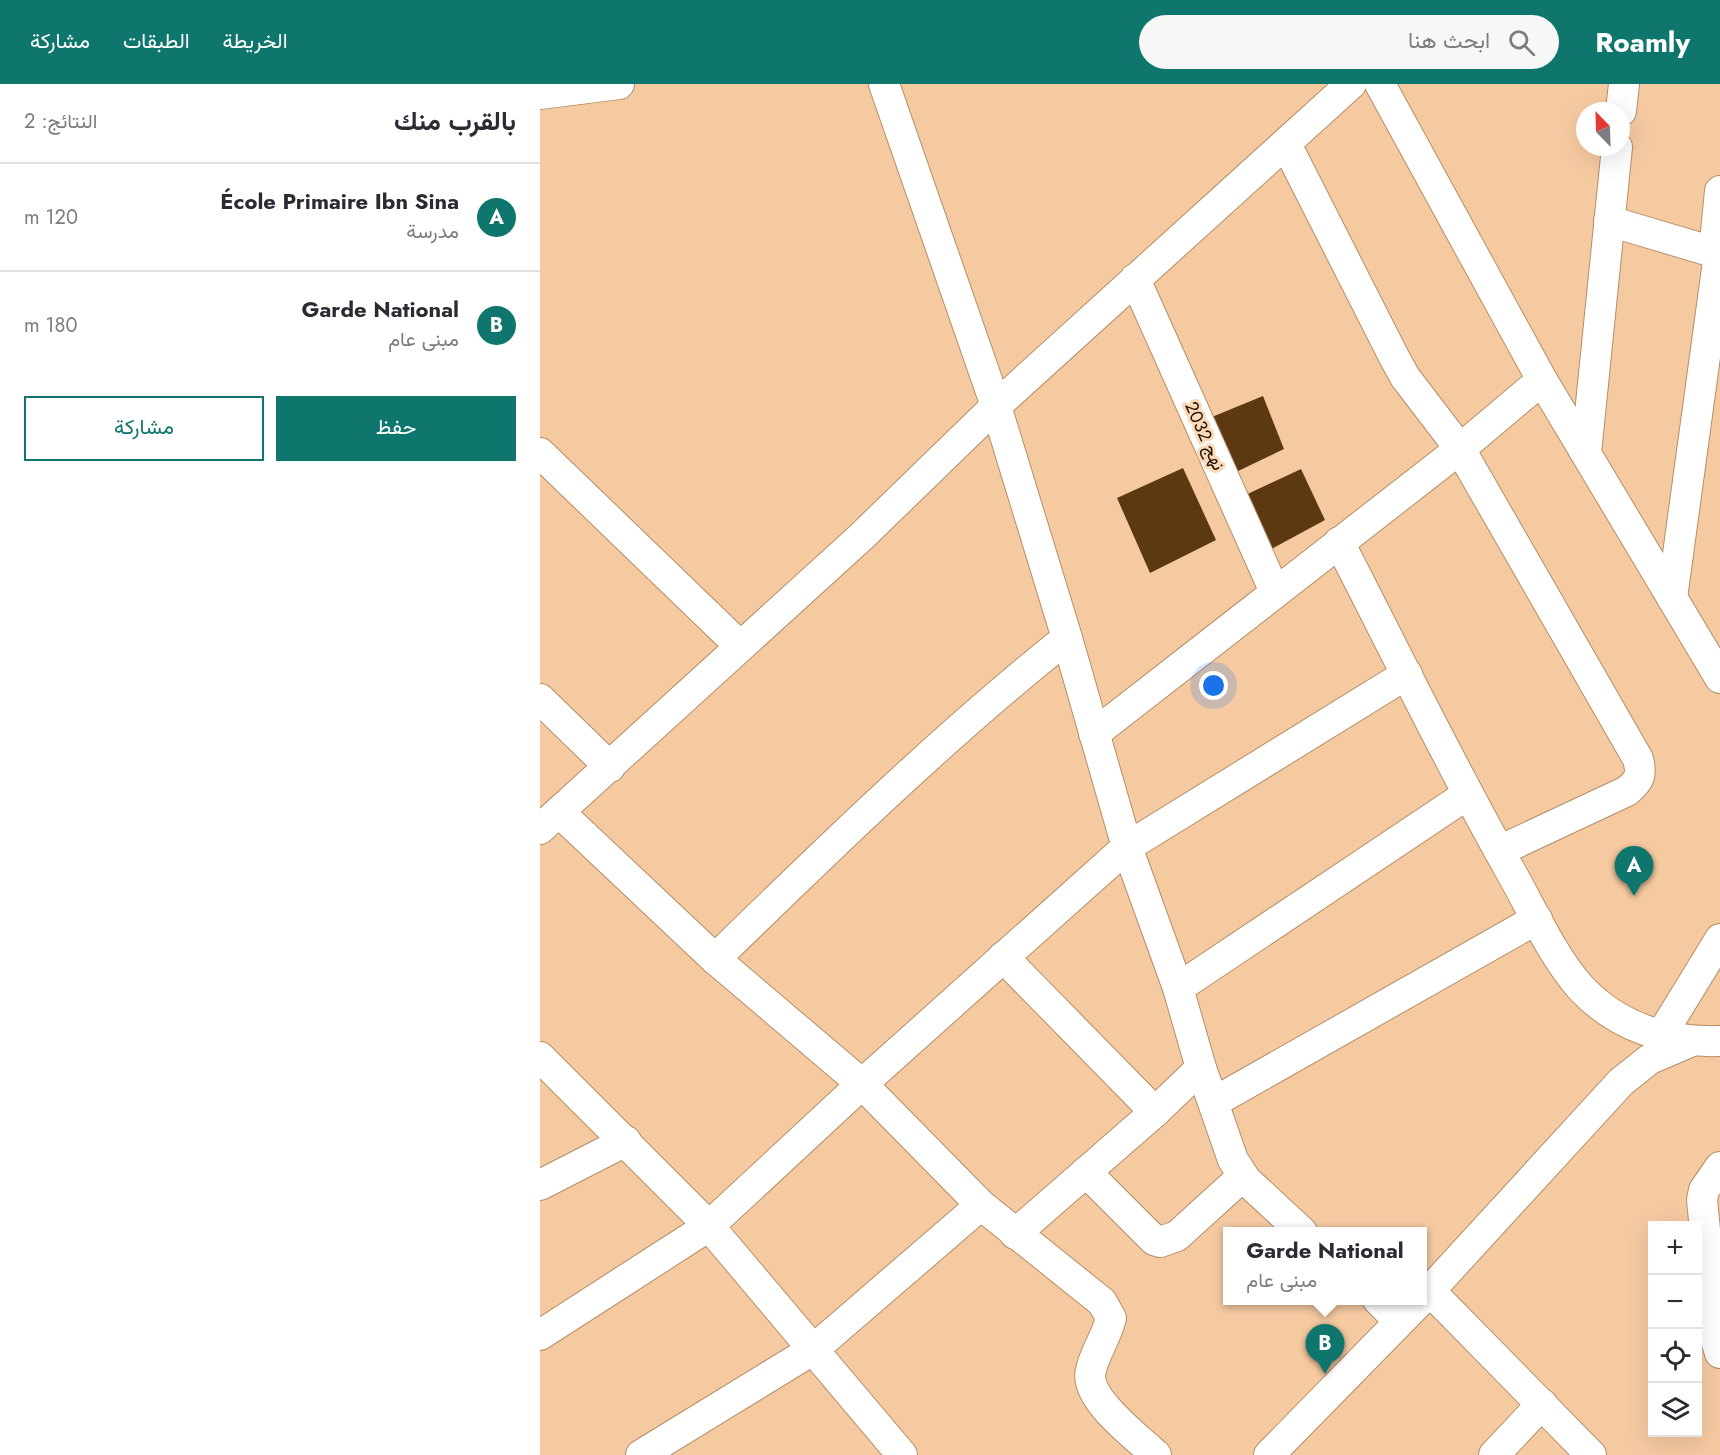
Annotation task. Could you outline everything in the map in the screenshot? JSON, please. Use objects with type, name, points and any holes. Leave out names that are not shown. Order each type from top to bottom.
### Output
[{"type":"street","points":[[540,94],[619,84]]},
{"type":"street","points":[[884,84],[996,406],[1067,638],[1126,847],[1178,988],[1201,1068],[1233,1160],[1243,1176],[1297,1227]]},
{"type":"street","points":[[1156,1455],[1106,1408],[1090,1385],[1090,1372],[1112,1318],[1108,1310],[981,1205],[862,1084],[550,820],[861,537],[996,406],[1351,84]]},
{"type":"street","points":[[1380,84],[1542,380],[1720,678]]},
{"type":"street","points":[[1622,102],[1624,84]]},
{"type":"street","points":[[1286,144],[1405,377],[1460,448],[1630,742],[1642,772],[1638,782],[1627,791],[1499,851]]},
{"type":"street","points":[[1586,453],[1616,156]]},
{"type":"street","points":[[1672,598],[1718,253],[1720,191]]},
{"type":"street","points":[[1609,221],[1718,253]]},
{"type":"street","name":"نهج 2032","points":[[1135,279],[1275,592]]},
{"type":"street","points":[[1094,734],[1460,448],[1542,380]]},
{"type":"street","points":[[540,453],[740,646]]},
{"type":"street","points":[[1339,542],[1468,794],[1565,967],[1581,987],[1615,1015],[1635,1027],[1660,1037],[1706,1041]]},
{"type":"street","points":[[715,959],[892,789],[1018,677],[1067,638]]},
{"type":"street","points":[[540,1335],[709,1226],[862,1084],[1126,847],[1407,674]]},
{"type":"street","points":[[540,699],[610,767]]},
{"type":"street","points":[[1178,988],[1468,794]]},
{"type":"street","points":[[1214,1102],[1537,919]]},
{"type":"street","points":[[1660,1037],[1720,939]]},
{"type":"street","points":[[1004,957],[1155,1112]]},
{"type":"street","points":[[1427,1295],[1621,1082],[1650,1059],[1706,1041]]},
{"type":"street","points":[[540,1057],[709,1226],[902,1455]]},
{"type":"street","points":[[1015,1234],[1155,1112],[1201,1068]]},
{"type":"street","points":[[540,1185],[626,1141]]},
{"type":"street","points":[[1720,1167],[1704,1190],[1702,1200],[1716,1340],[1720,1353]]},
{"type":"street","points":[[1086,1172],[1154,1240],[1160,1242],[1177,1236],[1243,1176]]},
{"type":"street","points":[[641,1455],[814,1349],[981,1205]]},
{"type":"street","points":[[1427,1299],[1542,1404],[1591,1455]]},
{"type":"street","points":[[1383,1305],[1399,1321]]},
{"type":"street","points":[[1269,1455],[1416,1305]]},
{"type":"street","points":[[1494,1455],[1542,1404]]},
{"type":"building","points":[[1263,396],[1284,449],[1232,474],[1207,419]]},
{"type":"building","points":[[1183,468],[1216,540],[1150,573],[1117,498]]},
{"type":"building","points":[[1301,469],[1325,520],[1264,553],[1239,498]]},
{"type":"place","name":"École Primaire Ibn Sina","points":[[1634,896]]},
{"type":"place","name":"Garde National","points":[[1325,1374]]}]
